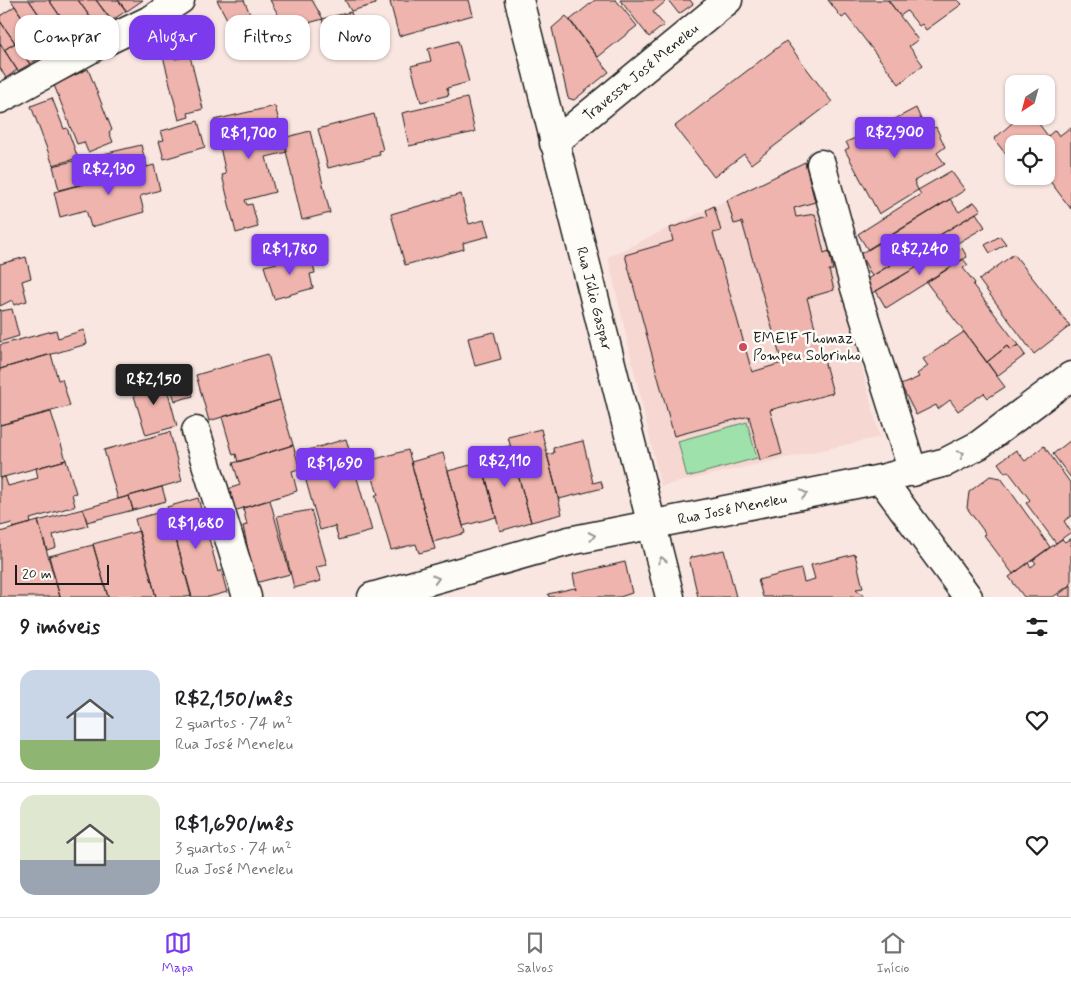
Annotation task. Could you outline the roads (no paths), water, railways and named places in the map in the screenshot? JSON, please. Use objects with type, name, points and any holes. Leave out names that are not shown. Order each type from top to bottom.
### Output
[{"type":"street","points":[[0,99],[159,15],[180,0]]},
{"type":"street","name":"Rua Júlio Gaspar","points":[[519,0],[653,523],[670,597]]},
{"type":"street","name":"Travessa José Meneleu","points":[[554,142],[728,0]]},
{"type":"street","points":[[821,164],[855,288],[913,472]]},
{"type":"street","name":"Rua José Meneleu","points":[[372,597],[569,541],[881,479],[946,462],[979,445],[1071,376]]},
{"type":"street","points":[[196,431],[247,597]]},
{"type":"street","points":[[881,479],[968,597]]},
{"type":"place","name":"EMEIF Thomaz Pompeu Sobrinho","points":[[743,347]]}]
